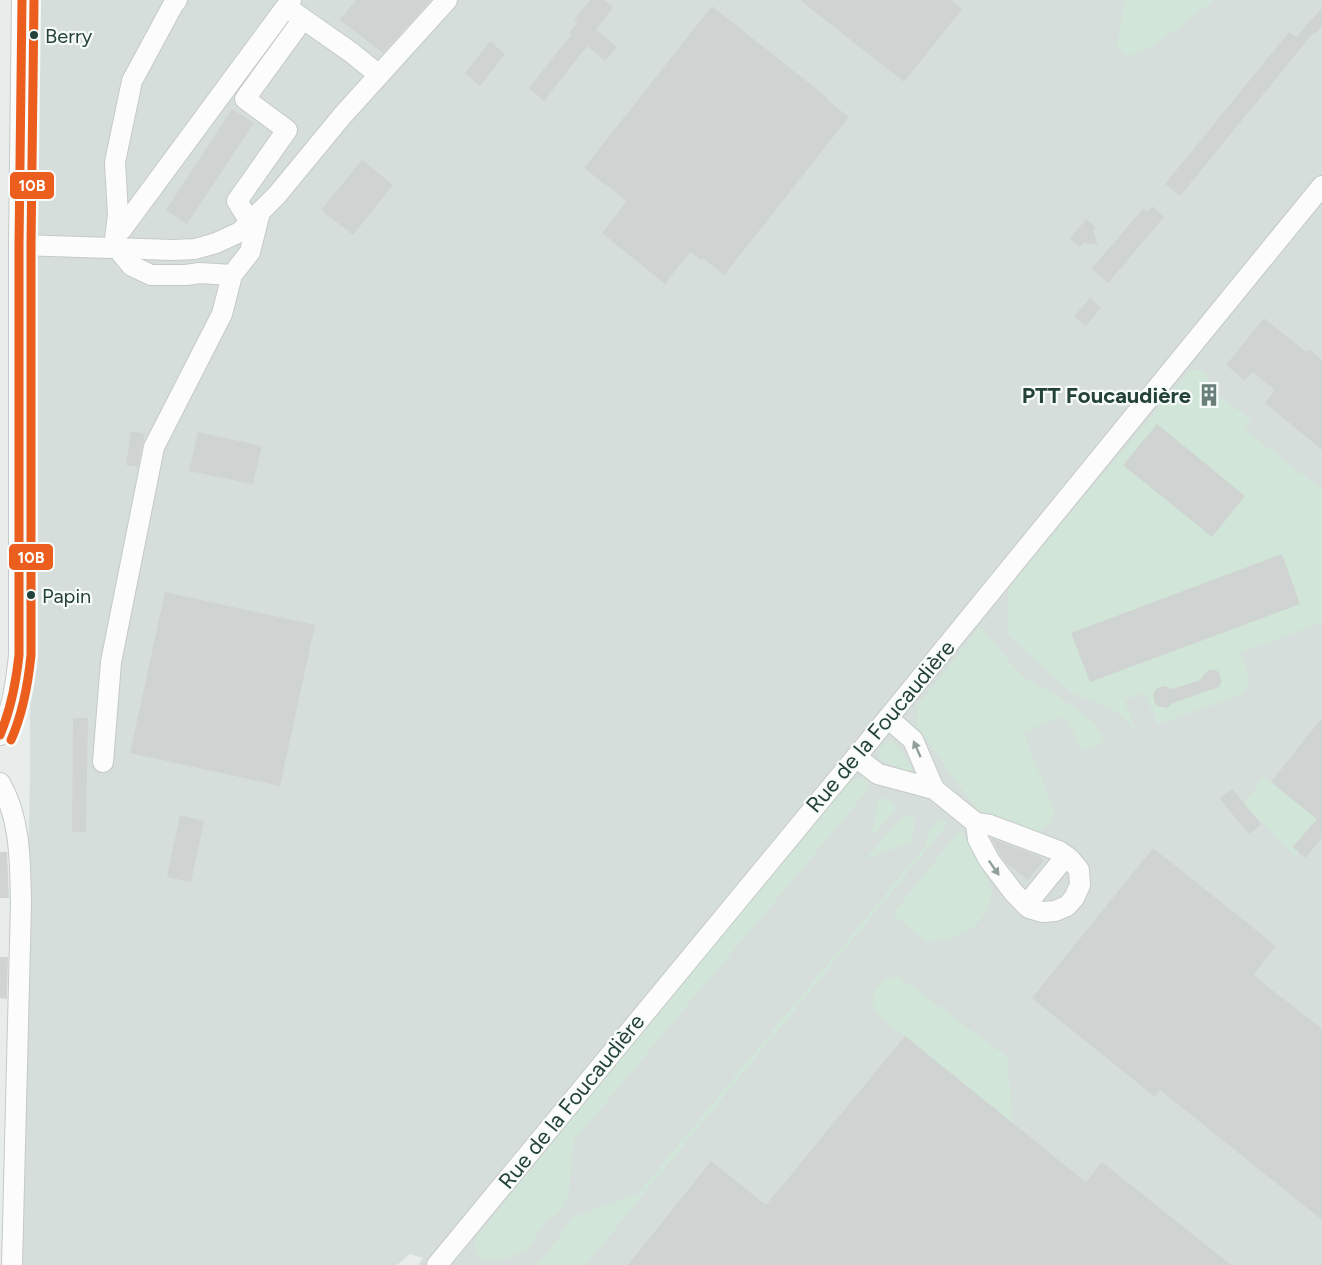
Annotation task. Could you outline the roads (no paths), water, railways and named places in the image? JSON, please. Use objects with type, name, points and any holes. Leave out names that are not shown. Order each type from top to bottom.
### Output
[{"type":"street","points":[[0,735],[11,709],[19,655],[10,303],[24,245],[22,0]]},
{"type":"street","points":[[177,0],[132,81],[115,162],[118,215],[115,244],[132,266],[152,275],[200,273],[232,275]]},
{"type":"street","points":[[24,245],[92,247],[115,244],[173,250],[195,249],[216,243],[240,232],[277,195],[342,116],[447,0]]},
{"type":"street","points":[[115,244],[122,229],[289,3],[303,19],[379,75]]},
{"type":"street","points":[[255,217],[237,201],[287,130],[245,99],[303,19]]},
{"type":"street","name":"Rue de la Foucaudière","points":[[437,1265],[888,718],[1322,186]]},
{"type":"street","points":[[103,762],[111,662],[154,447],[222,314],[232,275],[250,252],[255,217]]},
{"type":"street","points":[[0,646],[19,655]]},
{"type":"street","points":[[888,718],[913,740],[934,789]]},
{"type":"street","points":[[856,757],[878,774],[934,789],[976,823],[990,825],[1059,851],[1079,870],[1080,885],[1074,898],[1067,906],[1055,911],[1042,912],[1029,908],[1014,893],[989,860],[978,839],[976,823]]},
{"type":"street","points":[[0,783],[8,796],[13,812],[20,851],[21,903],[7,1231],[12,1265]]},
{"type":"street","points":[[1026,905],[1066,856]]},
{"type":"place","name":"Berry","points":[[34,35]]},
{"type":"place","name":"PTT Foucaudière","points":[[1209,395]]},
{"type":"place","name":"Papin","points":[[31,595]]}]
